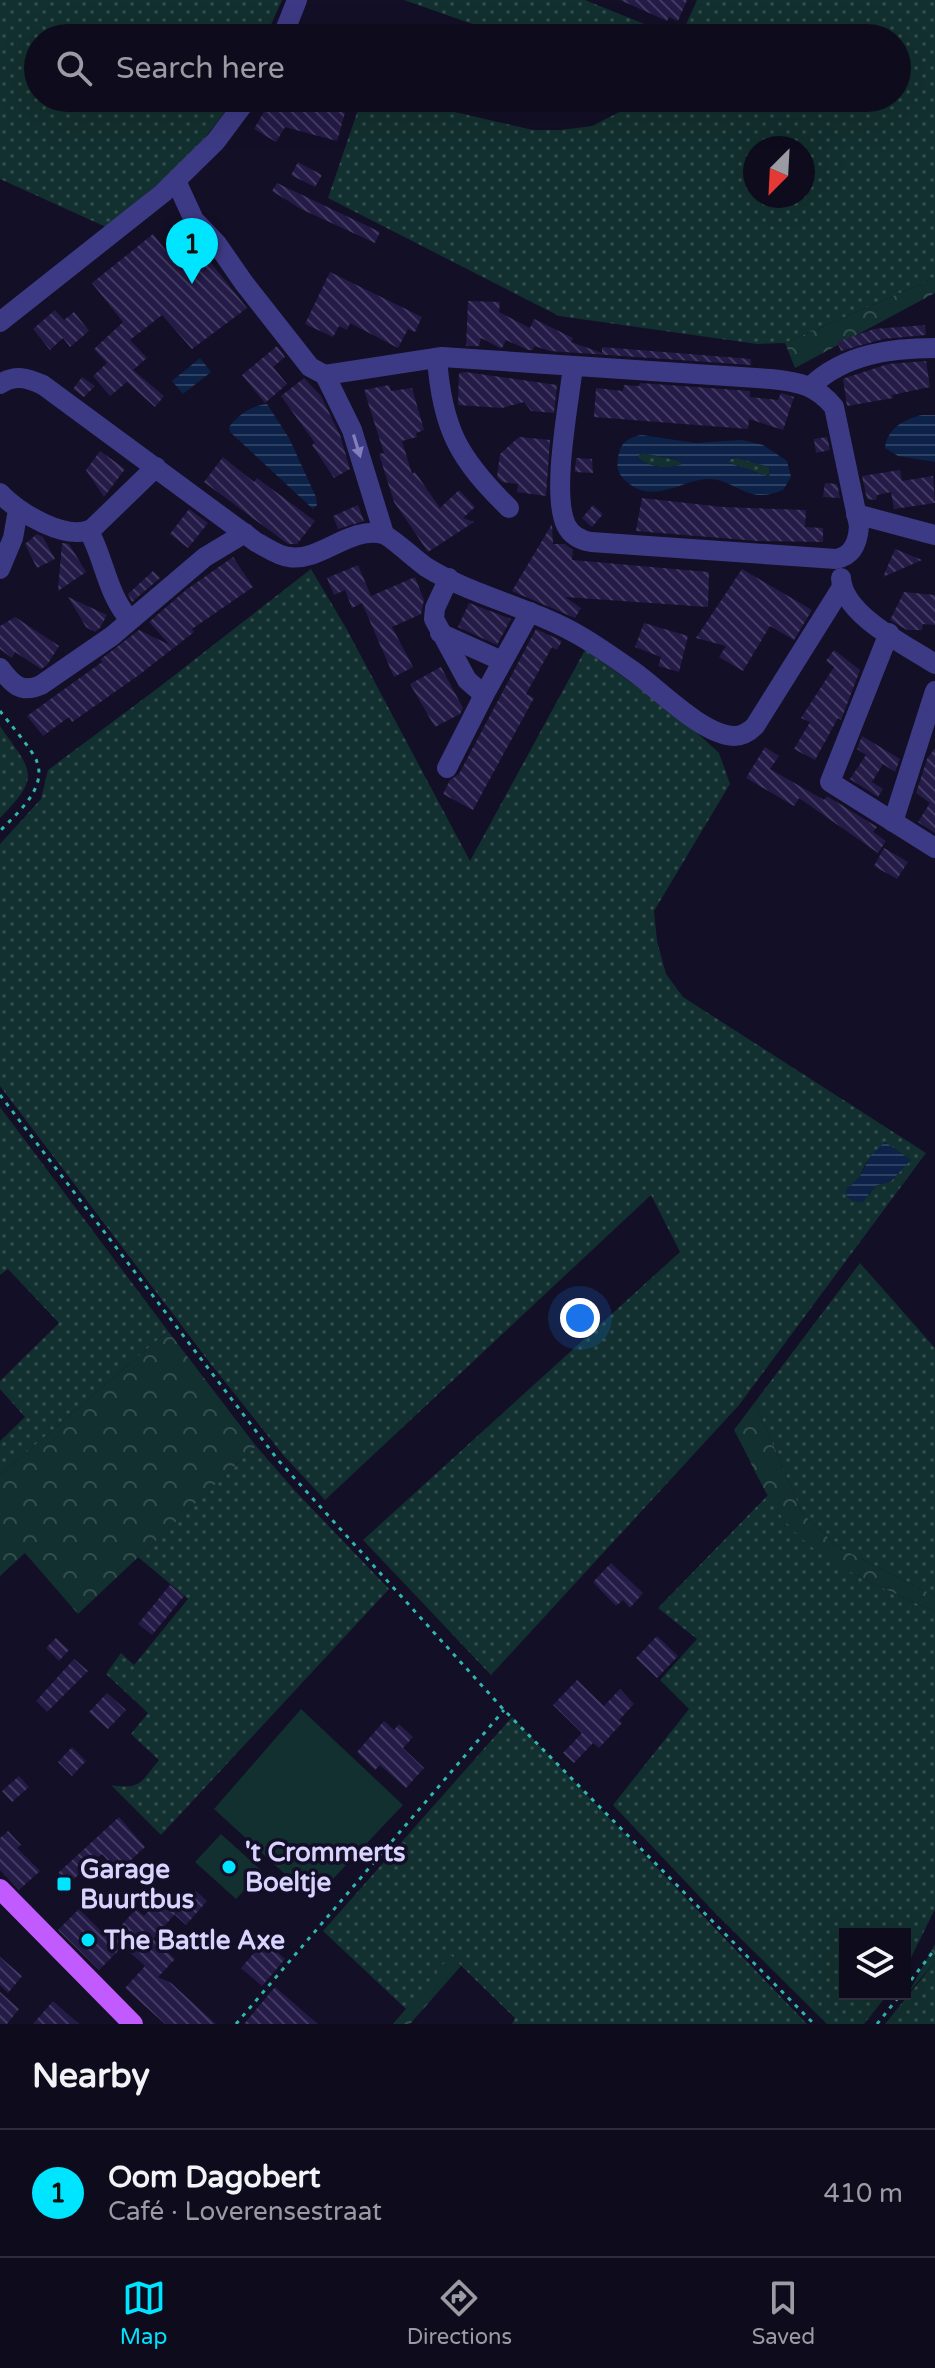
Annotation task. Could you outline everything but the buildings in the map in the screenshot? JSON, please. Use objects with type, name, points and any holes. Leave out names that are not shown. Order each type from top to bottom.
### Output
[{"type":"main road","points":[[3,1900],[133,2024]]},
{"type":"street","points":[[288,24],[297,0]]},
{"type":"street","points":[[0,322],[176,181],[216,141],[238,112]]},
{"type":"street","points":[[176,181],[186,217]]},
{"type":"street","points":[[151,202],[186,217],[217,244],[310,367],[325,375],[352,430],[384,534],[412,558],[449,578],[582,637],[705,726],[733,736],[749,732],[755,726],[842,587]]},
{"type":"street","points":[[811,386],[831,369],[848,362],[888,350],[935,348]]},
{"type":"street","points":[[325,375],[437,358],[573,366],[771,379],[801,382],[824,395],[834,407],[856,514],[858,537],[851,552],[843,558],[591,542],[572,535],[561,506],[563,449],[573,366]]},
{"type":"street","points":[[437,358],[439,391],[454,441],[481,480],[509,508]]},
{"type":"street","points":[[0,384],[16,377],[43,385],[245,533],[265,547],[290,558],[350,537],[384,534]]},
{"type":"street","points":[[0,493],[18,510],[66,531],[82,533],[89,531],[156,467]]},
{"type":"street","points":[[0,569],[13,538],[18,510]]},
{"type":"street","points":[[856,514],[935,535]]},
{"type":"street","points":[[89,531],[99,550],[112,594],[130,620]]},
{"type":"street","points":[[0,668],[15,686],[32,689],[112,636],[205,557],[245,533]]},
{"type":"street","points":[[843,558],[842,587],[861,615],[935,664]]},
{"type":"street","points":[[449,578],[435,608],[434,619],[467,680],[484,695]]},
{"type":"street","points":[[447,768],[530,612]]},
{"type":"street","points":[[440,632],[502,661]]},
{"type":"street","points":[[889,633],[830,782],[935,848]]},
{"type":"street","points":[[893,822],[935,691]]},
{"type":"path","points":[[0,711],[38,763],[32,797],[0,831]]},
{"type":"path","points":[[0,1095],[278,1460],[504,1710],[814,2024]]},
{"type":"path","points":[[236,2024],[504,1710]]},
{"type":"path","points":[[911,1980],[935,1949]]},
{"type":"path","points":[[877,2024],[896,2000]]},
{"type":"green space","points":[[0,0],[282,0],[271,24],[24,24],[24,112],[224,112],[192,152],[106,227],[0,179]]},
{"type":"green space","points":[[404,0],[585,0],[644,24],[472,24]]},
{"type":"green space","points":[[697,0],[935,0],[935,278],[785,343],[757,344],[559,316],[328,198],[357,112],[455,112],[533,130],[592,126],[620,112],[911,112],[911,24],[686,24]]},
{"type":"green space","points":[[935,278],[935,293],[795,368],[785,343]]},
{"type":"green space","points":[[642,453],[683,464],[672,467],[652,465],[637,457]]},
{"type":"green space","points":[[738,458],[769,467],[769,477],[727,462]]},
{"type":"green space","points":[[311,569],[346,628],[470,861],[585,650],[679,716],[719,753],[730,784],[654,911],[657,941],[666,974],[683,997],[926,1153],[739,1405],[491,1675],[363,1540],[680,1252],[651,1195],[325,1500],[284,1456],[0,1086],[0,844],[41,799],[48,770]],"holes":[[[885,1142],[910,1160],[891,1181],[875,1186],[869,1195],[854,1201],[847,1197],[846,1190],[859,1178],[866,1163]]]},
{"type":"green space","points":[[0,726],[28,773],[22,792],[0,818]]},
{"type":"green space","points":[[0,1107],[168,1331],[0,1475],[0,1441],[25,1417],[0,1389],[0,1381],[59,1323],[8,1269],[0,1275]]},
{"type":"green space","points":[[860,1263],[935,1348],[935,1596],[838,1547],[802,1513],[755,1402]]},
{"type":"green space","points":[[168,1331],[256,1446],[78,1614],[25,1553],[0,1576],[0,1475]]},
{"type":"green space","points":[[755,1402],[802,1513],[838,1547],[935,1596],[935,1612],[850,1572],[794,1531],[766,1493],[734,1430]]},
{"type":"green space","points":[[256,1446],[389,1589],[161,1835],[111,1785],[140,1783],[159,1760],[131,1734],[148,1713],[106,1674],[121,1653],[134,1665],[188,1599],[138,1557]]},
{"type":"green space","points":[[768,1495],[782,1517],[819,1552],[864,1579],[935,1612],[935,1909],[911,1958],[911,1928],[839,1928],[839,2000],[883,2000],[864,2024],[827,2024],[716,1914],[613,1805],[689,1709],[660,1680],[697,1639],[658,1608]]},
{"type":"green space","points":[[301,1709],[403,1805],[313,1900],[214,1809]]},
{"type":"green space","points":[[512,1717],[807,2024],[512,2024],[515,2018],[451,1956],[406,2009],[323,1931]]},
{"type":"green space","name":"'t Crommerts Boeltje","points":[[221,1834],[262,1871],[236,1899],[195,1862]]},
{"type":"green space","points":[[935,1944],[935,1962],[911,1988]]},
{"type":"green space","points":[[451,1955],[461,1966],[410,2024],[393,2024]]},
{"type":"green space","points":[[935,1962],[935,2024],[885,2024],[904,2000],[911,2000],[911,1992]]},
{"type":"water","points":[[200,358],[211,372],[183,394],[172,381]]},
{"type":"water","points":[[267,404],[289,438],[316,497],[317,505],[313,509],[230,432],[229,427],[241,415]]},
{"type":"water","points":[[935,415],[935,462],[898,456],[885,448],[893,430],[909,419]]},
{"type":"water","points":[[642,435],[695,443],[742,440],[763,445],[787,461],[791,477],[783,490],[761,495],[711,479],[656,492],[644,491],[622,477],[618,467],[621,447],[627,440]],"holes":[[[642,453],[677,460],[682,464],[672,467],[652,465],[637,457]],[[738,458],[769,467],[770,475],[768,477],[727,462]]]},
{"type":"water","points":[[885,1142],[911,1160],[891,1181],[875,1186],[863,1202],[847,1197],[846,1190],[859,1178],[871,1155]]},
{"type":"place","name":"Oom Dagobert","points":[[192,284]]},
{"type":"place","name":"'t Crommerts Boeltje","points":[[229,1867]]},
{"type":"place","name":"Garage Buurtbus","points":[[64,1884]]},
{"type":"place","name":"The Battle Axe","points":[[88,1940]]}]
